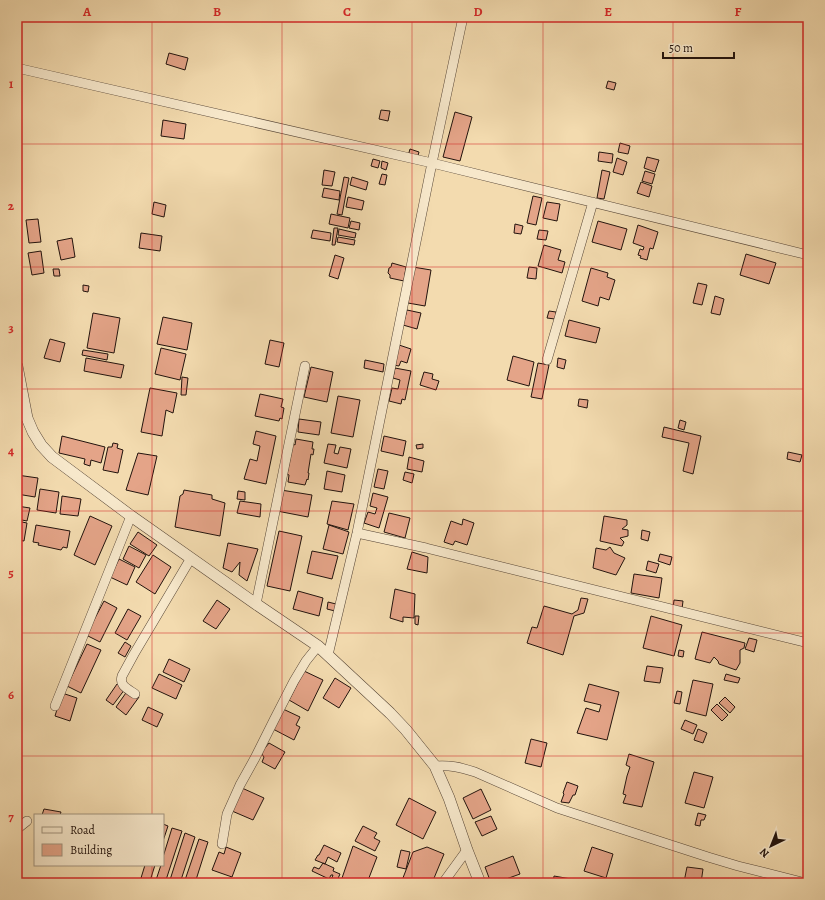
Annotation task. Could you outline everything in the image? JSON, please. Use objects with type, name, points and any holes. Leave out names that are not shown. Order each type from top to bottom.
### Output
[{"type":"street","points":[[328,655],[357,533],[463,17]]},
{"type":"street","points":[[17,68],[432,163],[808,255]]},
{"type":"street","points":[[547,360],[593,202]]},
{"type":"street","points":[[256,604],[304,366]]},
{"type":"street","points":[[17,367],[26,418],[41,445],[52,457],[131,516],[318,646],[390,713],[406,730],[435,766],[449,798],[466,850],[480,883]]},
{"type":"street","points":[[55,706],[131,516]]},
{"type":"street","points":[[357,533],[426,548],[808,643]]},
{"type":"street","points":[[135,694],[123,686],[121,680],[122,676],[191,558]]},
{"type":"street","points":[[222,844],[227,814],[240,785],[294,680],[318,646]]},
{"type":"street","points":[[435,766],[461,767],[557,808],[708,857],[806,883]]},
{"type":"street","points":[[17,829],[27,821]]},
{"type":"street","points":[[443,883],[466,850]]},
{"type":"building","points":[[169,53],[188,58],[185,70],[166,64]]},
{"type":"building","points":[[608,81],[616,83],[614,90],[606,88]]},
{"type":"building","points":[[381,110],[390,111],[388,121],[379,119]]},
{"type":"building","points":[[455,112],[472,117],[460,161],[443,157]]},
{"type":"building","points":[[163,120],[186,124],[184,139],[161,136]]},
{"type":"building","points":[[620,143],[630,146],[628,154],[618,152]]},
{"type":"building","points":[[410,149],[419,152],[417,159],[408,156]]},
{"type":"building","points":[[599,152],[613,154],[612,163],[598,161]]},
{"type":"building","points":[[647,157],[659,160],[655,172],[644,168]]},
{"type":"building","points":[[617,158],[627,162],[623,175],[613,172]]},
{"type":"building","points":[[373,159],[380,161],[378,168],[371,166]]},
{"type":"building","points":[[382,161],[388,163],[386,170],[381,168]]},
{"type":"building","points":[[324,170],[335,172],[332,186],[322,185]]},
{"type":"building","points":[[602,170],[610,172],[604,199],[597,198]]},
{"type":"building","points":[[645,171],[655,174],[652,184],[642,181]]},
{"type":"building","points":[[382,174],[387,175],[385,185],[379,184]]},
{"type":"building","points":[[344,177],[349,178],[342,215],[337,214]]},
{"type":"building","points":[[352,177],[368,182],[366,190],[350,185]]},
{"type":"building","points":[[641,182],[652,186],[649,197],[637,193]]},
{"type":"building","points":[[324,188],[340,191],[339,200],[322,197]]},
{"type":"building","points":[[533,196],[542,198],[536,225],[527,223]]},
{"type":"building","points":[[348,197],[364,201],[362,210],[346,207]]},
{"type":"building","points":[[154,202],[166,205],[164,217],[152,214]]},
{"type":"building","points":[[547,202],[560,204],[557,221],[543,218]]},
{"type":"building","points":[[331,214],[350,218],[348,228],[329,224]]},
{"type":"building","points":[[38,219],[41,242],[29,243],[26,220]]},
{"type":"building","points":[[351,221],[360,223],[359,230],[349,228]]},
{"type":"building","points":[[598,221],[627,229],[621,250],[592,242]]},
{"type":"building","points":[[515,224],[523,226],[521,234],[514,233]]},
{"type":"building","points":[[638,225],[658,232],[653,249],[650,248],[647,260],[640,258],[641,256],[638,255],[640,249],[643,250],[644,247],[633,243]]},
{"type":"building","points":[[334,228],[338,228],[335,245],[332,245]]},
{"type":"building","points":[[339,229],[356,233],[355,238],[338,235]]},
{"type":"building","points":[[313,230],[331,233],[330,241],[311,238]]},
{"type":"building","points":[[539,230],[548,231],[546,240],[537,239]]},
{"type":"building","points":[[141,233],[162,236],[160,251],[139,248]]},
{"type":"building","points":[[338,237],[355,240],[354,245],[337,242]]},
{"type":"building","points":[[72,238],[75,257],[61,260],[57,241]]},
{"type":"building","points":[[544,245],[561,250],[558,260],[565,262],[562,273],[538,266]]},
{"type":"building","points":[[41,251],[44,273],[32,275],[28,253]]},
{"type":"building","points":[[746,254],[776,263],[769,284],[740,275]]},
{"type":"building","points":[[335,255],[344,258],[338,279],[329,276]]},
{"type":"building","points":[[392,263],[406,267],[404,281],[390,278],[388,273]]},
{"type":"building","points":[[413,267],[431,270],[425,306],[408,303]]},
{"type":"building","points":[[529,267],[537,268],[536,279],[527,278]]},
{"type":"building","points":[[591,268],[608,273],[607,277],[615,280],[609,300],[600,297],[598,306],[582,301]]},
{"type":"building","points":[[53,269],[59,269],[60,276],[54,276]]},
{"type":"building","points":[[698,283],[707,285],[702,305],[693,303]]},
{"type":"building","points":[[83,285],[89,286],[88,292],[83,291]]},
{"type":"building","points":[[715,296],[724,299],[720,315],[711,313]]},
{"type":"building","points":[[407,310],[421,313],[417,329],[403,325]]},
{"type":"building","points":[[549,311],[556,312],[555,319],[547,318]]},
{"type":"building","points":[[93,313],[120,318],[114,353],[87,348]]},
{"type":"building","points":[[163,317],[192,323],[187,350],[157,344]]},
{"type":"building","points":[[569,320],[600,328],[596,343],[565,336]]},
{"type":"building","points":[[50,339],[65,343],[60,362],[44,358]]},
{"type":"building","points":[[270,340],[284,343],[279,367],[265,364]]},
{"type":"building","points":[[399,345],[411,349],[407,363],[401,361],[399,366],[393,365]]},
{"type":"building","points":[[161,348],[186,354],[180,380],[155,374]]},
{"type":"building","points":[[83,350],[108,354],[107,360],[82,355]]},
{"type":"building","points":[[513,356],[534,362],[529,386],[507,380]]},
{"type":"building","points":[[86,358],[124,365],[121,378],[84,371]]},
{"type":"building","points":[[558,358],[566,360],[564,369],[557,367]]},
{"type":"building","points":[[365,360],[384,364],[383,372],[364,368]]},
{"type":"building","points":[[538,363],[549,365],[542,399],[531,397]]},
{"type":"building","points":[[311,367],[333,372],[327,402],[304,397]]},
{"type":"building","points":[[395,368],[411,371],[405,400],[402,399],[401,404],[389,401],[392,388],[398,389],[400,380],[393,378]]},
{"type":"building","points":[[424,372],[433,374],[432,379],[439,381],[436,390],[420,385]]},
{"type":"building","points":[[182,377],[188,378],[186,395],[181,395]]},
{"type":"building","points":[[150,388],[177,393],[173,413],[166,410],[162,436],[141,432]]},
{"type":"building","points":[[260,394],[283,399],[281,407],[284,408],[282,419],[280,418],[279,421],[255,416]]},
{"type":"building","points":[[338,396],[360,400],[353,437],[331,433]]},
{"type":"building","points":[[579,399],[588,400],[587,408],[578,406]]},
{"type":"building","points":[[299,419],[321,422],[319,435],[298,432]]},
{"type":"building","points":[[680,420],[686,422],[684,430],[678,428]]},
{"type":"building","points":[[664,427],[701,436],[693,474],[683,471],[689,443],[662,437]]},
{"type":"building","points":[[256,431],[276,436],[266,484],[244,479],[250,459],[257,461],[260,446],[253,444]]},
{"type":"building","points":[[62,436],[105,447],[101,463],[91,460],[90,466],[84,464],[85,459],[59,453]]},
{"type":"building","points":[[384,436],[406,441],[403,456],[381,451]]},
{"type":"building","points":[[296,439],[313,442],[313,455],[311,454],[308,480],[307,479],[305,485],[288,482],[289,475],[287,474],[293,444],[295,445]]},
{"type":"building","points":[[113,443],[118,444],[117,448],[123,450],[118,473],[103,470],[108,447],[112,447]]},
{"type":"building","points":[[328,444],[336,445],[334,453],[338,454],[340,447],[351,449],[347,468],[324,463]]},
{"type":"building","points":[[423,444],[423,448],[417,449],[416,445]]},
{"type":"building","points":[[17,448],[21,449],[18,467],[17,467]]},
{"type":"building","points":[[788,452],[802,455],[800,462],[787,459]]},
{"type":"building","points":[[138,453],[157,456],[148,495],[126,490]]},
{"type":"building","points":[[409,457],[424,461],[422,472],[407,469]]},
{"type":"building","points":[[378,469],[388,471],[384,489],[374,487]]},
{"type":"building","points":[[327,471],[345,475],[342,492],[324,489]]},
{"type":"building","points":[[405,472],[414,474],[412,483],[403,480]]},
{"type":"building","points":[[17,475],[38,478],[35,497],[17,494]]},
{"type":"building","points":[[40,489],[59,492],[56,513],[37,510]]},
{"type":"building","points":[[184,490],[212,495],[212,499],[225,503],[220,536],[175,527],[180,496],[183,494]]},
{"type":"building","points":[[281,490],[312,495],[308,517],[277,511]]},
{"type":"building","points":[[238,491],[245,492],[245,500],[237,499]]},
{"type":"building","points":[[373,493],[388,497],[379,528],[364,523],[368,512],[375,514],[377,508],[370,506]]},
{"type":"building","points":[[62,496],[81,499],[78,516],[60,514]]},
{"type":"building","points":[[240,501],[261,504],[260,517],[237,513]]},
{"type":"building","points":[[332,501],[354,504],[348,530],[327,524]]},
{"type":"building","points":[[17,506],[30,508],[27,521],[17,519]]},
{"type":"building","points":[[389,513],[410,518],[405,538],[384,532]]},
{"type":"building","points":[[90,516],[112,526],[95,565],[74,555]]},
{"type":"building","points":[[604,516],[627,520],[627,525],[622,529],[628,530],[628,536],[620,538],[624,542],[622,546],[600,541]]},
{"type":"building","points":[[463,519],[474,523],[467,545],[455,541],[453,545],[444,542],[451,521],[462,525]]},
{"type":"building","points":[[17,521],[27,523],[24,541],[17,540]]},
{"type":"building","points":[[36,525],[70,531],[67,548],[63,547],[61,550],[38,545],[39,543],[33,542]]},
{"type":"building","points":[[329,525],[349,532],[343,554],[323,549]]},
{"type":"building","points":[[642,530],[650,532],[648,541],[641,539]]},
{"type":"building","points":[[279,531],[302,536],[290,591],[267,586]]},
{"type":"building","points":[[138,532],[157,545],[149,556],[130,544]]},
{"type":"building","points":[[228,543],[258,549],[247,581],[239,575],[240,562],[232,572],[223,568]]},
{"type":"building","points":[[129,546],[146,555],[139,568],[123,559]]},
{"type":"building","points":[[610,547],[614,553],[625,558],[616,575],[593,568],[596,548],[606,550]]},
{"type":"building","points":[[312,551],[338,556],[332,579],[307,573]]},
{"type":"building","points":[[412,552],[428,557],[427,573],[407,569]]},
{"type":"building","points":[[660,554],[672,557],[670,565],[658,561]]},
{"type":"building","points":[[153,555],[171,567],[155,594],[136,582]]},
{"type":"building","points":[[119,559],[135,567],[127,585],[110,577]]},
{"type":"building","points":[[648,561],[659,564],[656,573],[646,570]]},
{"type":"building","points":[[634,574],[662,578],[659,598],[631,593]]},
{"type":"building","points":[[395,589],[415,594],[414,618],[403,617],[403,622],[390,618]]},
{"type":"building","points":[[298,591],[323,598],[319,616],[293,609]]},
{"type":"building","points":[[581,598],[588,599],[584,613],[574,616],[563,655],[527,643],[532,627],[537,628],[544,606],[572,614],[578,610]]},
{"type":"building","points":[[217,600],[230,609],[216,629],[203,621]]},
{"type":"building","points":[[674,600],[683,601],[682,609],[673,608]]},
{"type":"building","points":[[104,601],[117,608],[100,642],[86,635]]},
{"type":"building","points":[[328,602],[336,604],[335,611],[327,609]]},
{"type":"building","points":[[128,609],[141,616],[127,640],[115,633]]},
{"type":"building","points":[[415,616],[419,616],[418,625],[415,624]]},
{"type":"building","points":[[651,616],[682,625],[674,656],[643,648]]},
{"type":"building","points":[[702,632],[745,643],[744,648],[740,650],[740,663],[736,670],[719,664],[714,657],[710,663],[695,659]]},
{"type":"building","points":[[749,638],[757,640],[754,652],[745,649]]},
{"type":"building","points":[[125,642],[131,646],[125,657],[118,653]]},
{"type":"building","points":[[87,644],[101,650],[81,693],[67,686]]},
{"type":"building","points":[[679,650],[684,651],[683,657],[678,656]]},
{"type":"building","points":[[169,659],[190,669],[184,682],[163,672]]},
{"type":"building","points":[[647,666],[663,668],[660,683],[644,681]]},
{"type":"building","points":[[304,671],[323,680],[308,711],[289,700]]},
{"type":"building","points":[[159,674],[182,685],[176,699],[152,688]]},
{"type":"building","points":[[726,674],[740,678],[738,683],[724,680]]},
{"type":"building","points":[[335,678],[351,688],[339,708],[323,698]]},
{"type":"building","points":[[693,680],[713,684],[706,716],[686,711]]},
{"type":"building","points":[[117,684],[125,689],[113,705],[106,700]]},
{"type":"building","points":[[589,684],[619,692],[607,740],[577,733],[586,708],[599,712],[601,705],[584,701]]},
{"type":"building","points":[[128,690],[139,697],[126,715],[116,707]]},
{"type":"building","points":[[677,691],[682,692],[680,704],[674,703]]},
{"type":"building","points":[[62,693],[77,698],[70,721],[55,716]]},
{"type":"building","points":[[725,697],[735,707],[730,713],[719,703]]},
{"type":"building","points":[[717,704],[728,715],[722,721],[711,710]]},
{"type":"building","points":[[148,707],[163,714],[157,727],[142,720]]},
{"type":"building","points":[[283,709],[300,717],[296,725],[300,727],[294,740],[273,729]]},
{"type":"building","points":[[685,720],[697,725],[693,734],[681,729]]},
{"type":"building","points":[[698,729],[707,733],[703,743],[694,740]]},
{"type":"building","points":[[531,739],[547,743],[541,767],[525,763]]},
{"type":"building","points":[[269,743],[285,752],[275,769],[262,762],[264,757],[261,753],[262,749]]},
{"type":"building","points":[[629,754],[654,762],[642,807],[623,803],[626,795],[623,794],[630,767],[626,765]]},
{"type":"building","points":[[694,772],[713,777],[704,808],[685,803]]},
{"type":"building","points":[[567,782],[578,786],[575,795],[573,795],[569,803],[561,802]]},
{"type":"building","points":[[242,788],[264,798],[253,820],[232,811]]},
{"type":"building","points":[[481,789],[491,810],[473,819],[463,798]]},
{"type":"building","points":[[409,798],[436,812],[423,839],[396,825]]},
{"type":"building","points":[[44,809],[61,812],[60,814],[42,814]]},
{"type":"building","points":[[698,813],[706,815],[704,820],[701,820],[700,826],[695,825]]},
{"type":"building","points":[[491,816],[497,829],[482,836],[475,822]]},
{"type":"building","points":[[164,824],[168,826],[164,838]]},
{"type":"building","points":[[363,826],[377,833],[374,838],[380,841],[375,851],[355,841]]},
{"type":"building","points":[[172,828],[182,831],[165,883],[155,883],[161,866],[164,866],[164,854]]},
{"type":"building","points":[[185,833],[195,837],[180,883],[169,883]]},
{"type":"building","points":[[199,839],[208,842],[195,883],[184,883]]},
{"type":"building","points":[[324,845],[341,853],[337,862],[328,857],[325,864],[315,860]]},
{"type":"building","points":[[353,846],[377,857],[367,883],[345,883],[341,881]]},
{"type":"building","points":[[226,847],[241,853],[232,877],[212,870],[219,852],[224,854]]},
{"type":"building","points":[[427,847],[444,854],[432,883],[401,883],[413,852]]},
{"type":"building","points":[[592,847],[613,854],[606,878],[584,871]]},
{"type":"building","points":[[401,850],[410,852],[406,869],[397,867]]},
{"type":"building","points":[[513,856],[520,874],[491,883],[485,867]]},
{"type":"building","points":[[323,863],[334,868],[333,871],[340,874],[336,883],[331,880],[333,875],[331,875],[329,879],[312,871],[314,867],[319,869]]},
{"type":"building","points":[[145,866],[155,866],[150,881],[141,878]]},
{"type":"building","points":[[687,867],[703,869],[701,883],[677,883],[678,881],[684,882]]},
{"type":"building","points":[[554,876],[571,879],[571,883],[553,883]]}]
